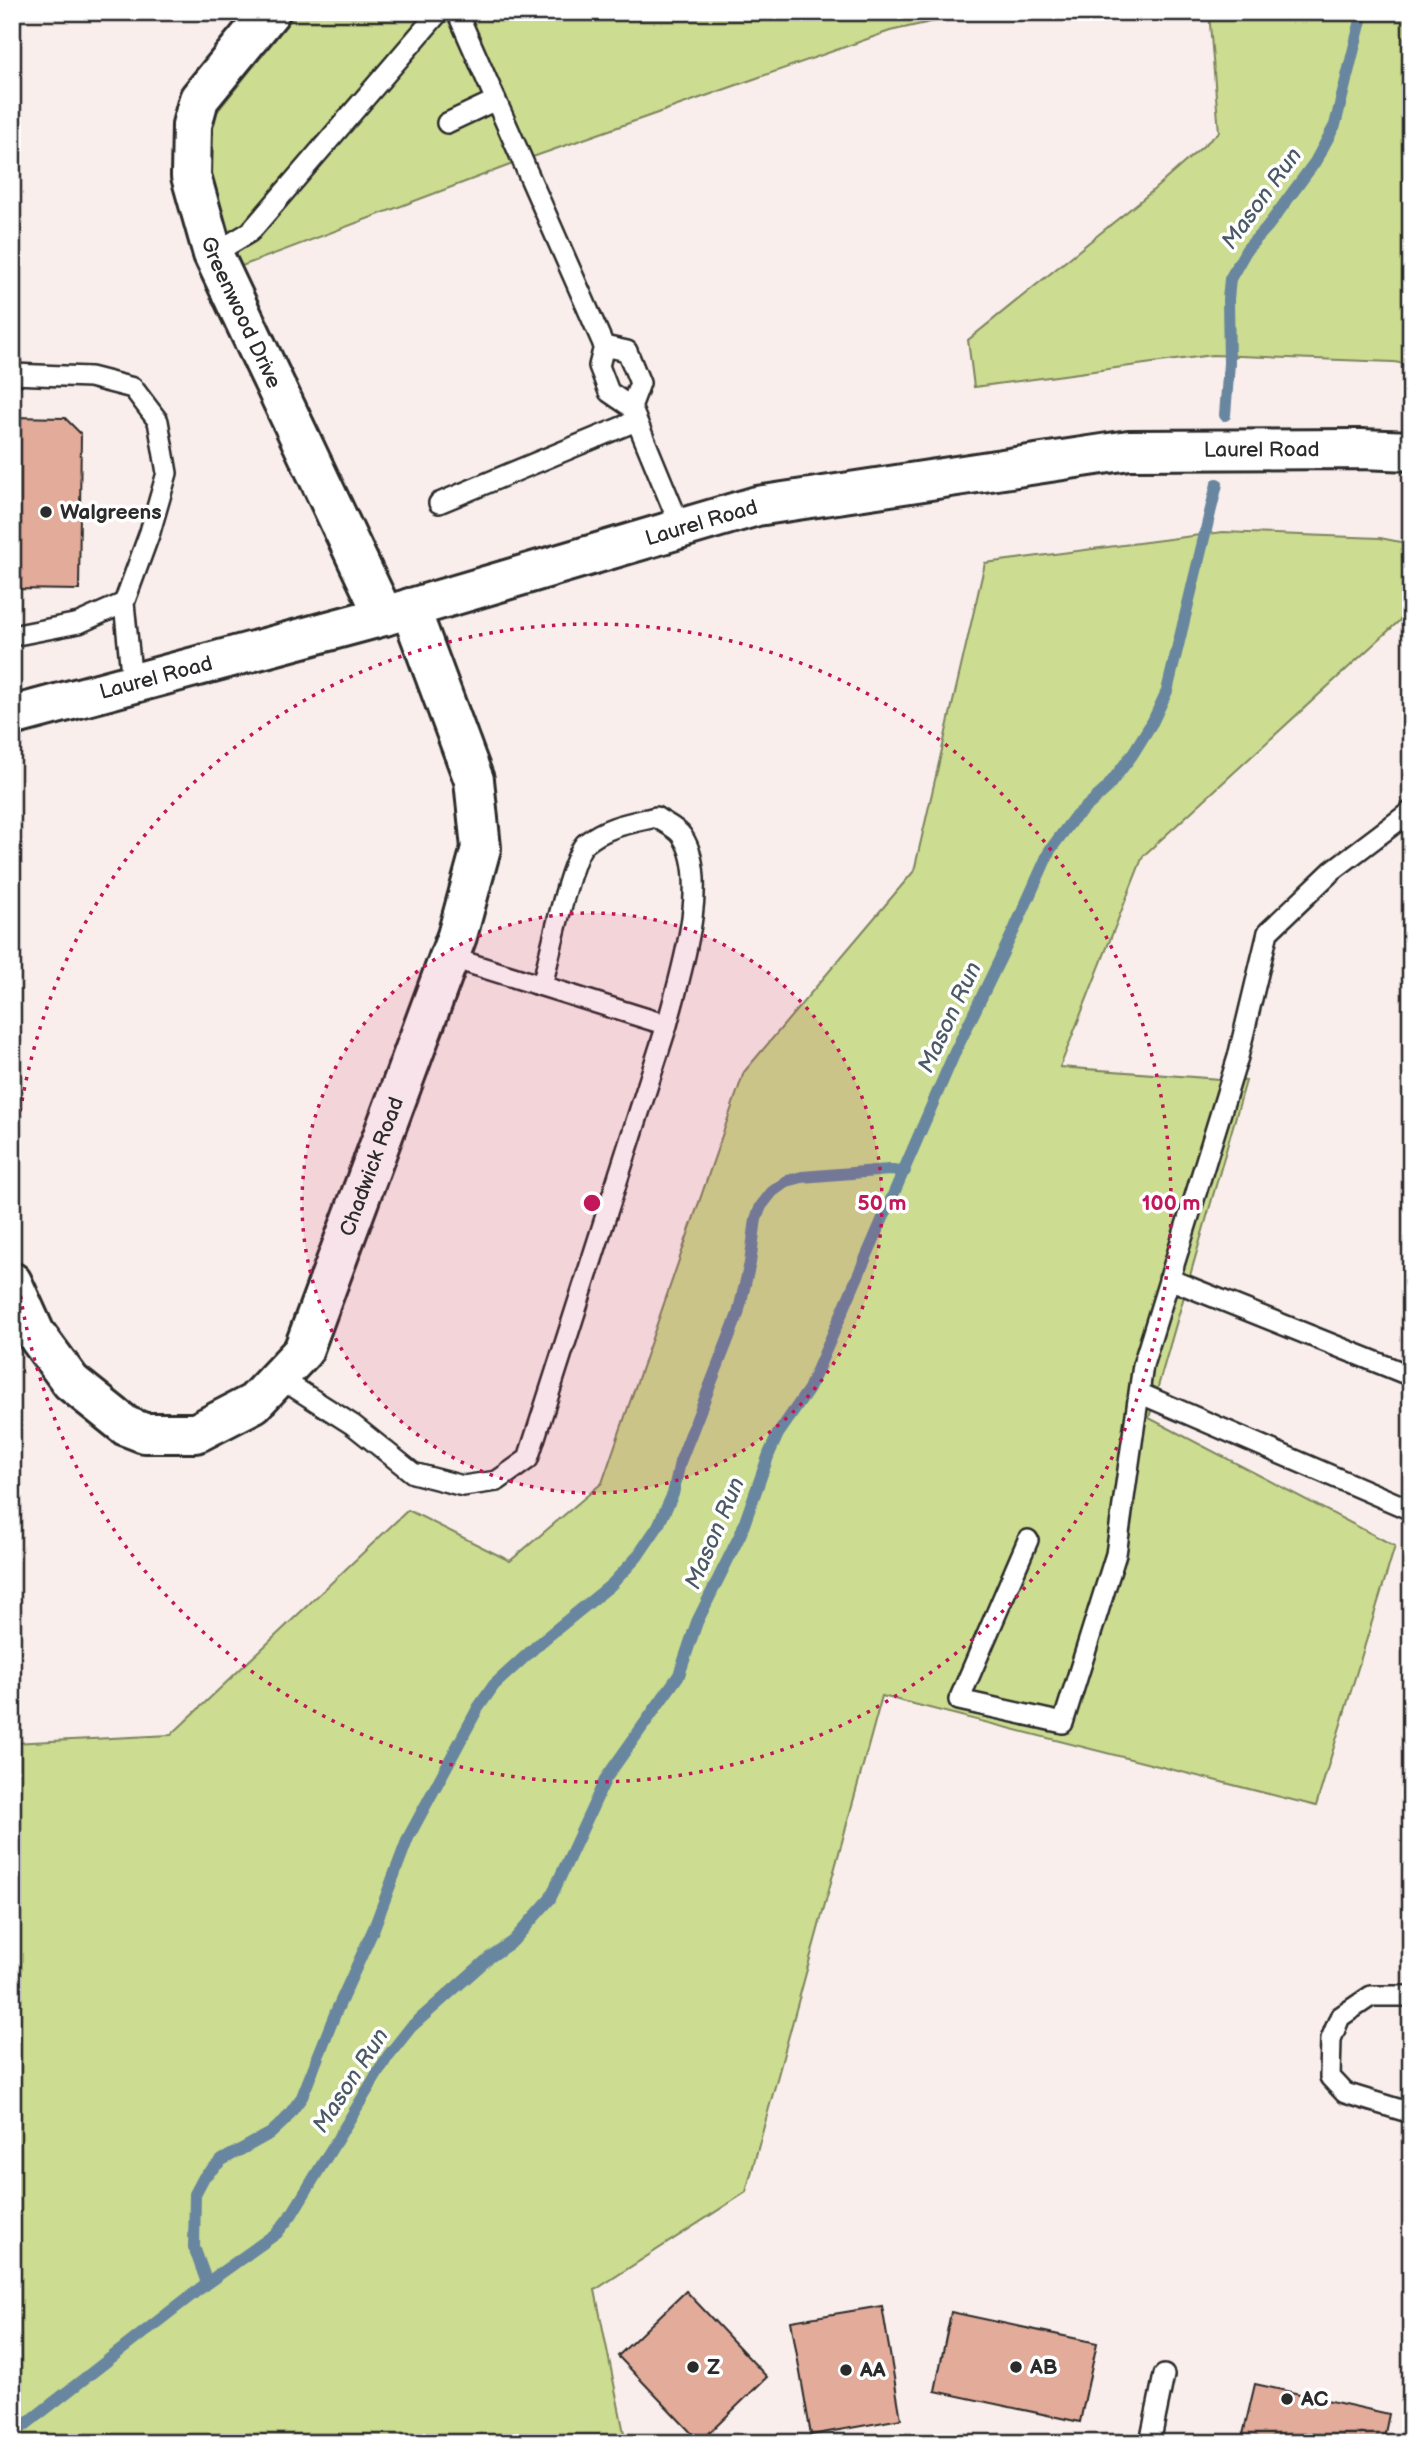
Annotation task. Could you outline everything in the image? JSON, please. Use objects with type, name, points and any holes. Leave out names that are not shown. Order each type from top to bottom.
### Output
[{"type":"street","name":"Greenwood Drive","points":[[270,12],[199,99],[192,125],[191,176],[213,254],[397,612]]},
{"type":"street","name":"Laurel Road","points":[[12,716],[397,612],[758,506],[1129,450],[1361,449],[1411,452]]},
{"type":"street","name":"Chadwick Road","points":[[12,1282],[34,1333],[71,1382],[126,1426],[145,1433],[196,1433],[254,1403],[303,1351],[449,957],[481,848],[474,780],[397,612]]},
{"type":"lane","points":[[213,254],[250,232],[439,12]]},
{"type":"lane","points":[[457,12],[604,346],[599,366],[610,392],[634,414],[681,528]]},
{"type":"lane","points":[[447,122],[496,100]]},
{"type":"lane","points":[[604,346],[627,351],[640,383],[634,414]]},
{"type":"lane","points":[[12,374],[90,377],[133,388],[158,421],[167,473],[150,532],[124,603],[132,683]]},
{"type":"lane","points":[[439,503],[634,414]]},
{"type":"lane","points":[[12,636],[79,623],[124,603]]},
{"type":"lane","points":[[1028,1540],[959,1700],[1063,1723],[1116,1554],[1143,1364],[1238,1057],[1268,932],[1333,870],[1411,811]]},
{"type":"lane","points":[[278,1377],[354,1425],[413,1473],[463,1486],[497,1481],[528,1459],[667,1025],[691,936],[694,884],[690,851],[681,834],[656,817],[613,826],[583,844],[571,875],[541,986]]},
{"type":"lane","points":[[449,957],[667,1025]]},
{"type":"lane","points":[[1169,1279],[1411,1376]]},
{"type":"lane","points":[[1139,1393],[1411,1510]]},
{"type":"lane","points":[[1411,1996],[1371,1996],[1340,2017],[1331,2039],[1330,2077],[1345,2093],[1411,2113]]},
{"type":"lane","points":[[1150,2443],[1164,2375]]},
{"type":"green space","points":[[297,12],[976,12],[890,31],[510,165],[226,272],[201,132]]},
{"type":"green space","points":[[1209,12],[1411,12],[1411,365],[1394,362],[1212,355],[974,387],[968,340],[1150,193],[1219,132]]},
{"type":"green space","points":[[1223,532],[1380,538],[1411,544],[1411,610],[1143,856],[1060,1067],[1246,1081],[1149,1418],[1395,1546],[1316,1806],[882,1696],[746,2192],[595,2290],[626,2443],[12,2443],[12,1743],[171,1735],[408,1510],[510,1561],[602,1483],[744,1072],[914,871],[985,563]]},
{"type":"building","name":"Walgreens","points":[[12,417],[65,418],[81,434],[79,590],[12,589]]},
{"type":"building","name":"Z","points":[[686,2291],[767,2377],[700,2442],[618,2356]]},
{"type":"building","name":"AA","points":[[882,2306],[901,2419],[811,2435],[791,2321]]},
{"type":"building","name":"AB","points":[[951,2312],[1097,2343],[1080,2422],[935,2391]]},
{"type":"building","name":"AC","points":[[1255,2384],[1389,2414],[1383,2443],[1241,2443]]},
{"type":"waterway","name":"Mason Run","points":[[1225,415],[1230,279],[1247,249],[1268,226],[1315,162],[1335,125],[1363,12]]},
{"type":"waterway","name":"Mason Run","points":[[12,2435],[207,2283],[277,2233],[292,2214],[388,2056],[411,2027],[490,1957],[513,1941],[550,1899],[606,1778],[679,1675],[697,1622],[741,1533],[769,1454],[778,1434],[809,1389],[955,1052],[1050,850],[1073,819],[1106,789],[1153,721],[1167,691],[1217,484]]},
{"type":"waterway","points":[[207,2283],[194,2247],[195,2194],[204,2177],[222,2160],[271,2133],[285,2120],[302,2097],[335,2014],[374,1928],[408,1838],[478,1708],[494,1685],[542,1641],[611,1585],[637,1557],[658,1526],[673,1494],[680,1462],[738,1314],[750,1263],[756,1219],[761,1206],[772,1192],[787,1181],[802,1177],[905,1171]]},
{"type":"place","name":"Walgreens","points":[[46,512]]},
{"type":"place","name":"Z","points":[[693,2367]]},
{"type":"place","name":"AB","points":[[1016,2367]]},
{"type":"place","name":"AA","points":[[846,2370]]},
{"type":"place","name":"AC","points":[[1287,2399]]}]
